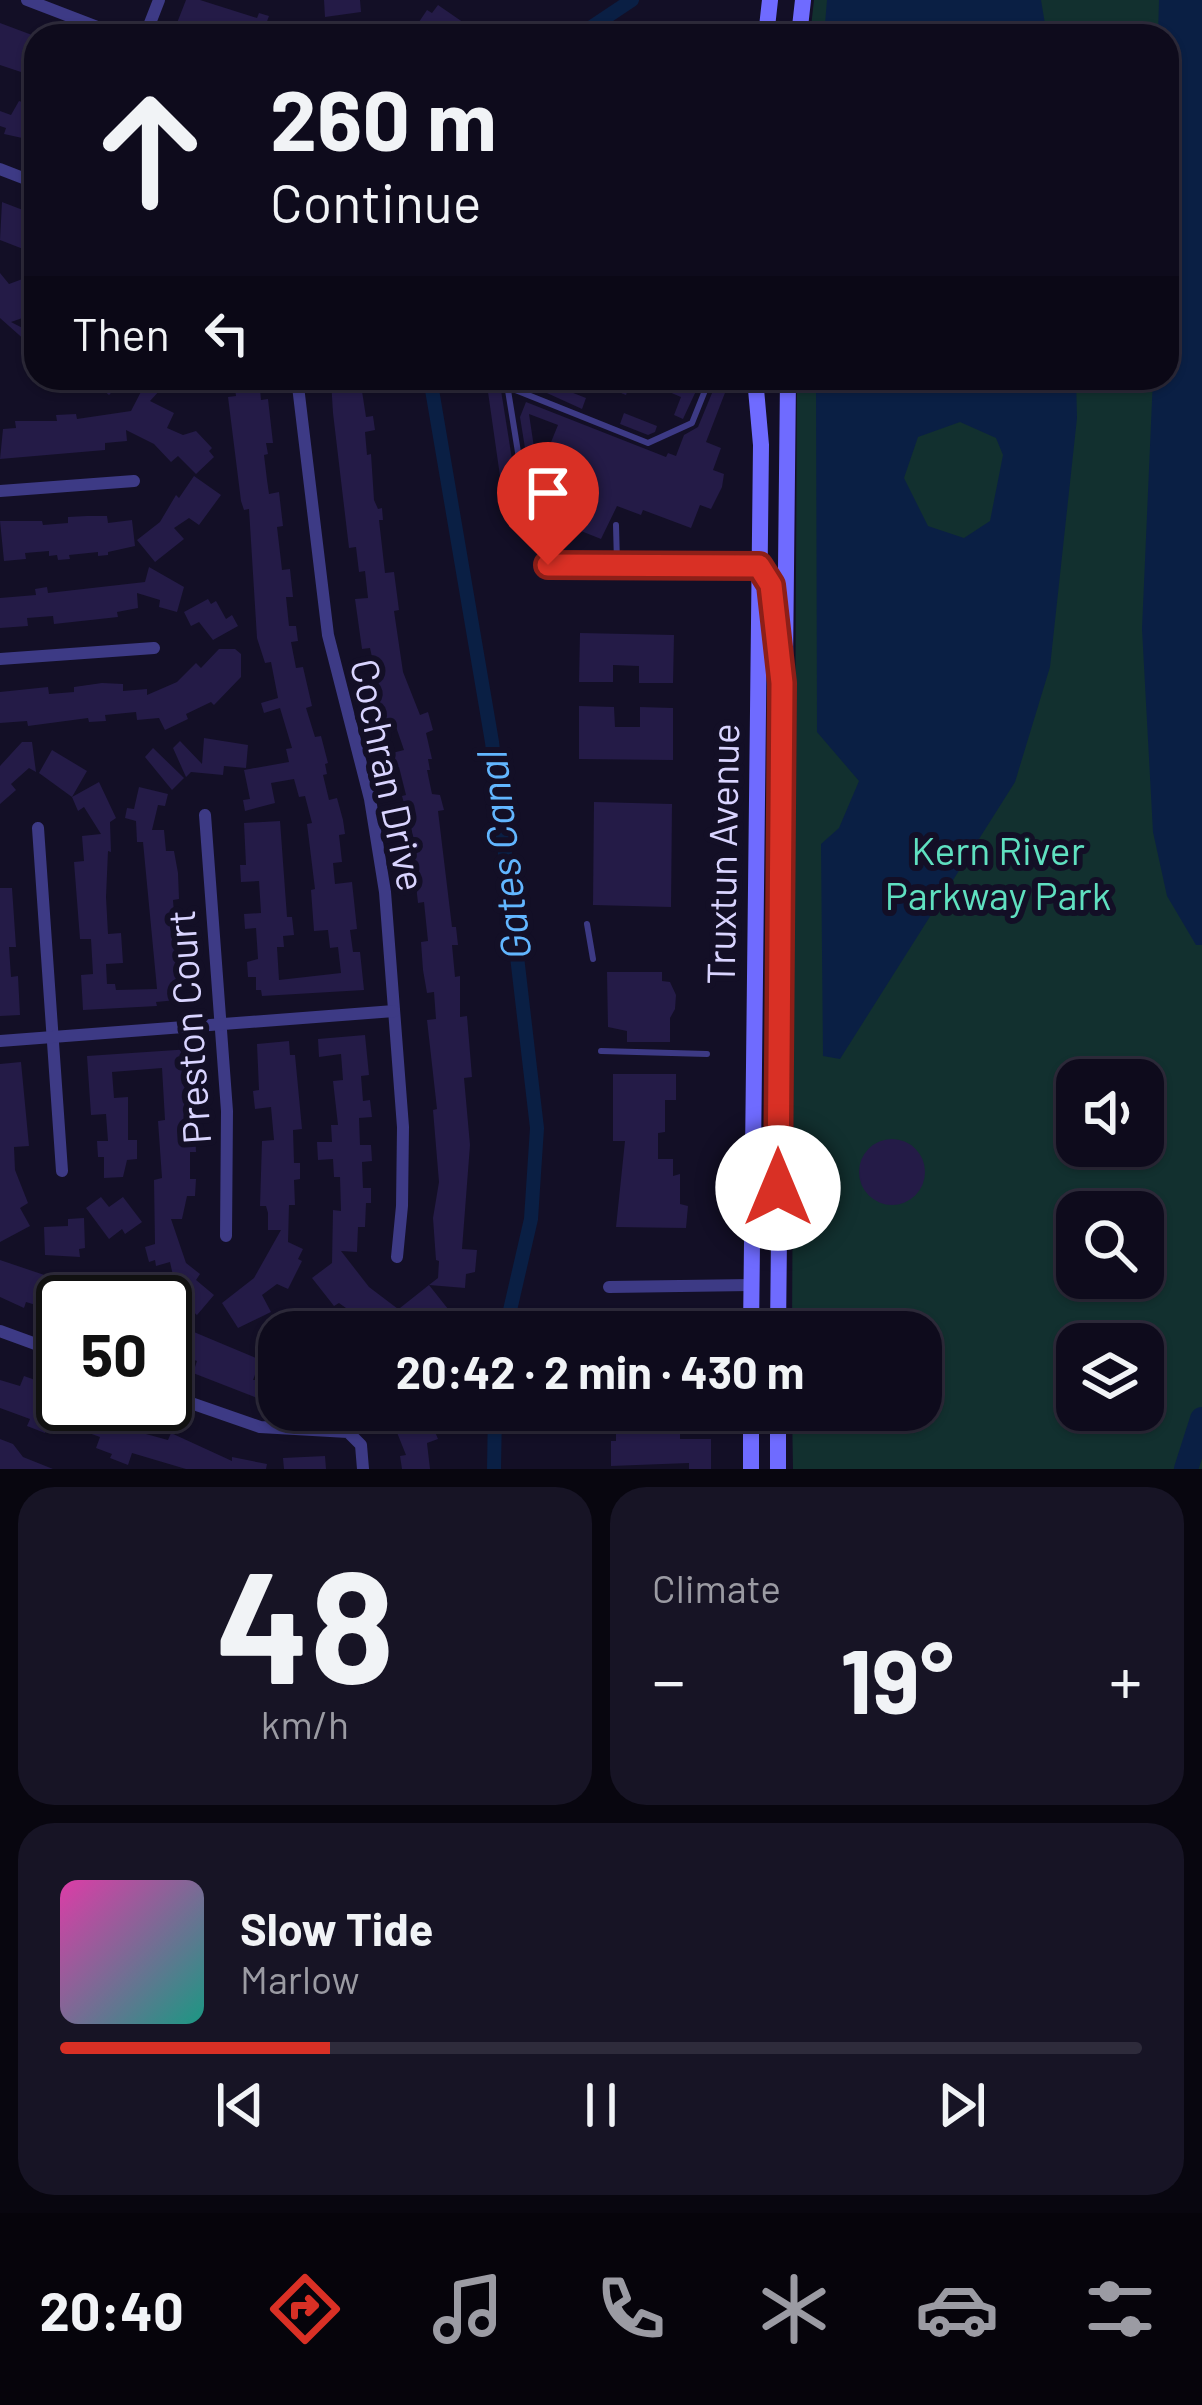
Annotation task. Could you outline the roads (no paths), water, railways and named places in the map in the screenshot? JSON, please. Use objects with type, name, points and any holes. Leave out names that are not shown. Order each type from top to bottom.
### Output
[{"type":"main road","name":"Truxtun Avenue","points":[[751,1311],[761,445],[755,390]]},
{"type":"main road","name":"Truxtun Avenue","points":[[776,1311],[788,390]]},
{"type":"main road","points":[[782,683],[771,585],[759,566],[772,545],[786,490]]},
{"type":"main road","points":[[752,1285],[764,1296],[769,1311]]},
{"type":"main road","points":[[751,1431],[751,1469]]},
{"type":"main road","points":[[778,1431],[778,1469]]},
{"type":"street","points":[[27,0],[90,24]]},
{"type":"street","name":"Cochran Drive","points":[[298,390],[328,634],[379,845],[404,1167],[397,1257]]},
{"type":"street","points":[[0,491],[134,481]]},
{"type":"street","points":[[548,565],[759,566]]},
{"type":"street","points":[[0,659],[154,648]]},
{"type":"street","name":"Preston Court","points":[[205,815],[227,1111],[226,1236]]},
{"type":"street","points":[[38,828],[62,1172]]},
{"type":"street","points":[[0,1041],[394,1011]]},
{"type":"street","points":[[609,1287],[752,1285]]},
{"type":"street","points":[[0,1330],[36,1344]]},
{"type":"street","points":[[192,1403],[260,1427],[348,1432],[361,1445],[362,1469]]},
{"type":"lane","points":[[508,390],[528,514],[548,565]]},
{"type":"lane","points":[[526,390],[648,442],[692,423],[705,390]]},
{"type":"lane","points":[[616,525],[617,565]]},
{"type":"lane","points":[[587,924],[593,958]]},
{"type":"lane","points":[[601,1052],[707,1054]]},
{"type":"water","points":[[827,0],[1041,0],[1045,24],[825,24]]},
{"type":"water","points":[[1159,0],[1202,0],[1202,945],[1196,945],[1167,896],[1153,832],[1142,629],[1152,390],[1179,390],[1179,24],[1158,24]]},
{"type":"water","points":[[816,390],[1076,390],[1050,667],[1015,782],[840,1059],[823,1056],[821,844],[839,828],[859,781],[817,732]],"holes":[[[960,422],[996,438],[1003,455],[990,521],[964,538],[928,526],[904,478],[918,437]]]},
{"type":"waterway","name":"Gates Canal","points":[[596,24],[632,0]]},
{"type":"waterway","name":"Gates Canal","points":[[432,390],[492,742],[537,1128],[531,1219],[510,1311]]},
{"type":"waterway","points":[[1186,1469],[1202,1419]]},
{"type":"waterway","name":"Gates Canal","points":[[494,1469],[495,1431]]},
{"type":"park label","name":"Kern River Parkway Park","points":[[998,874]]}]
